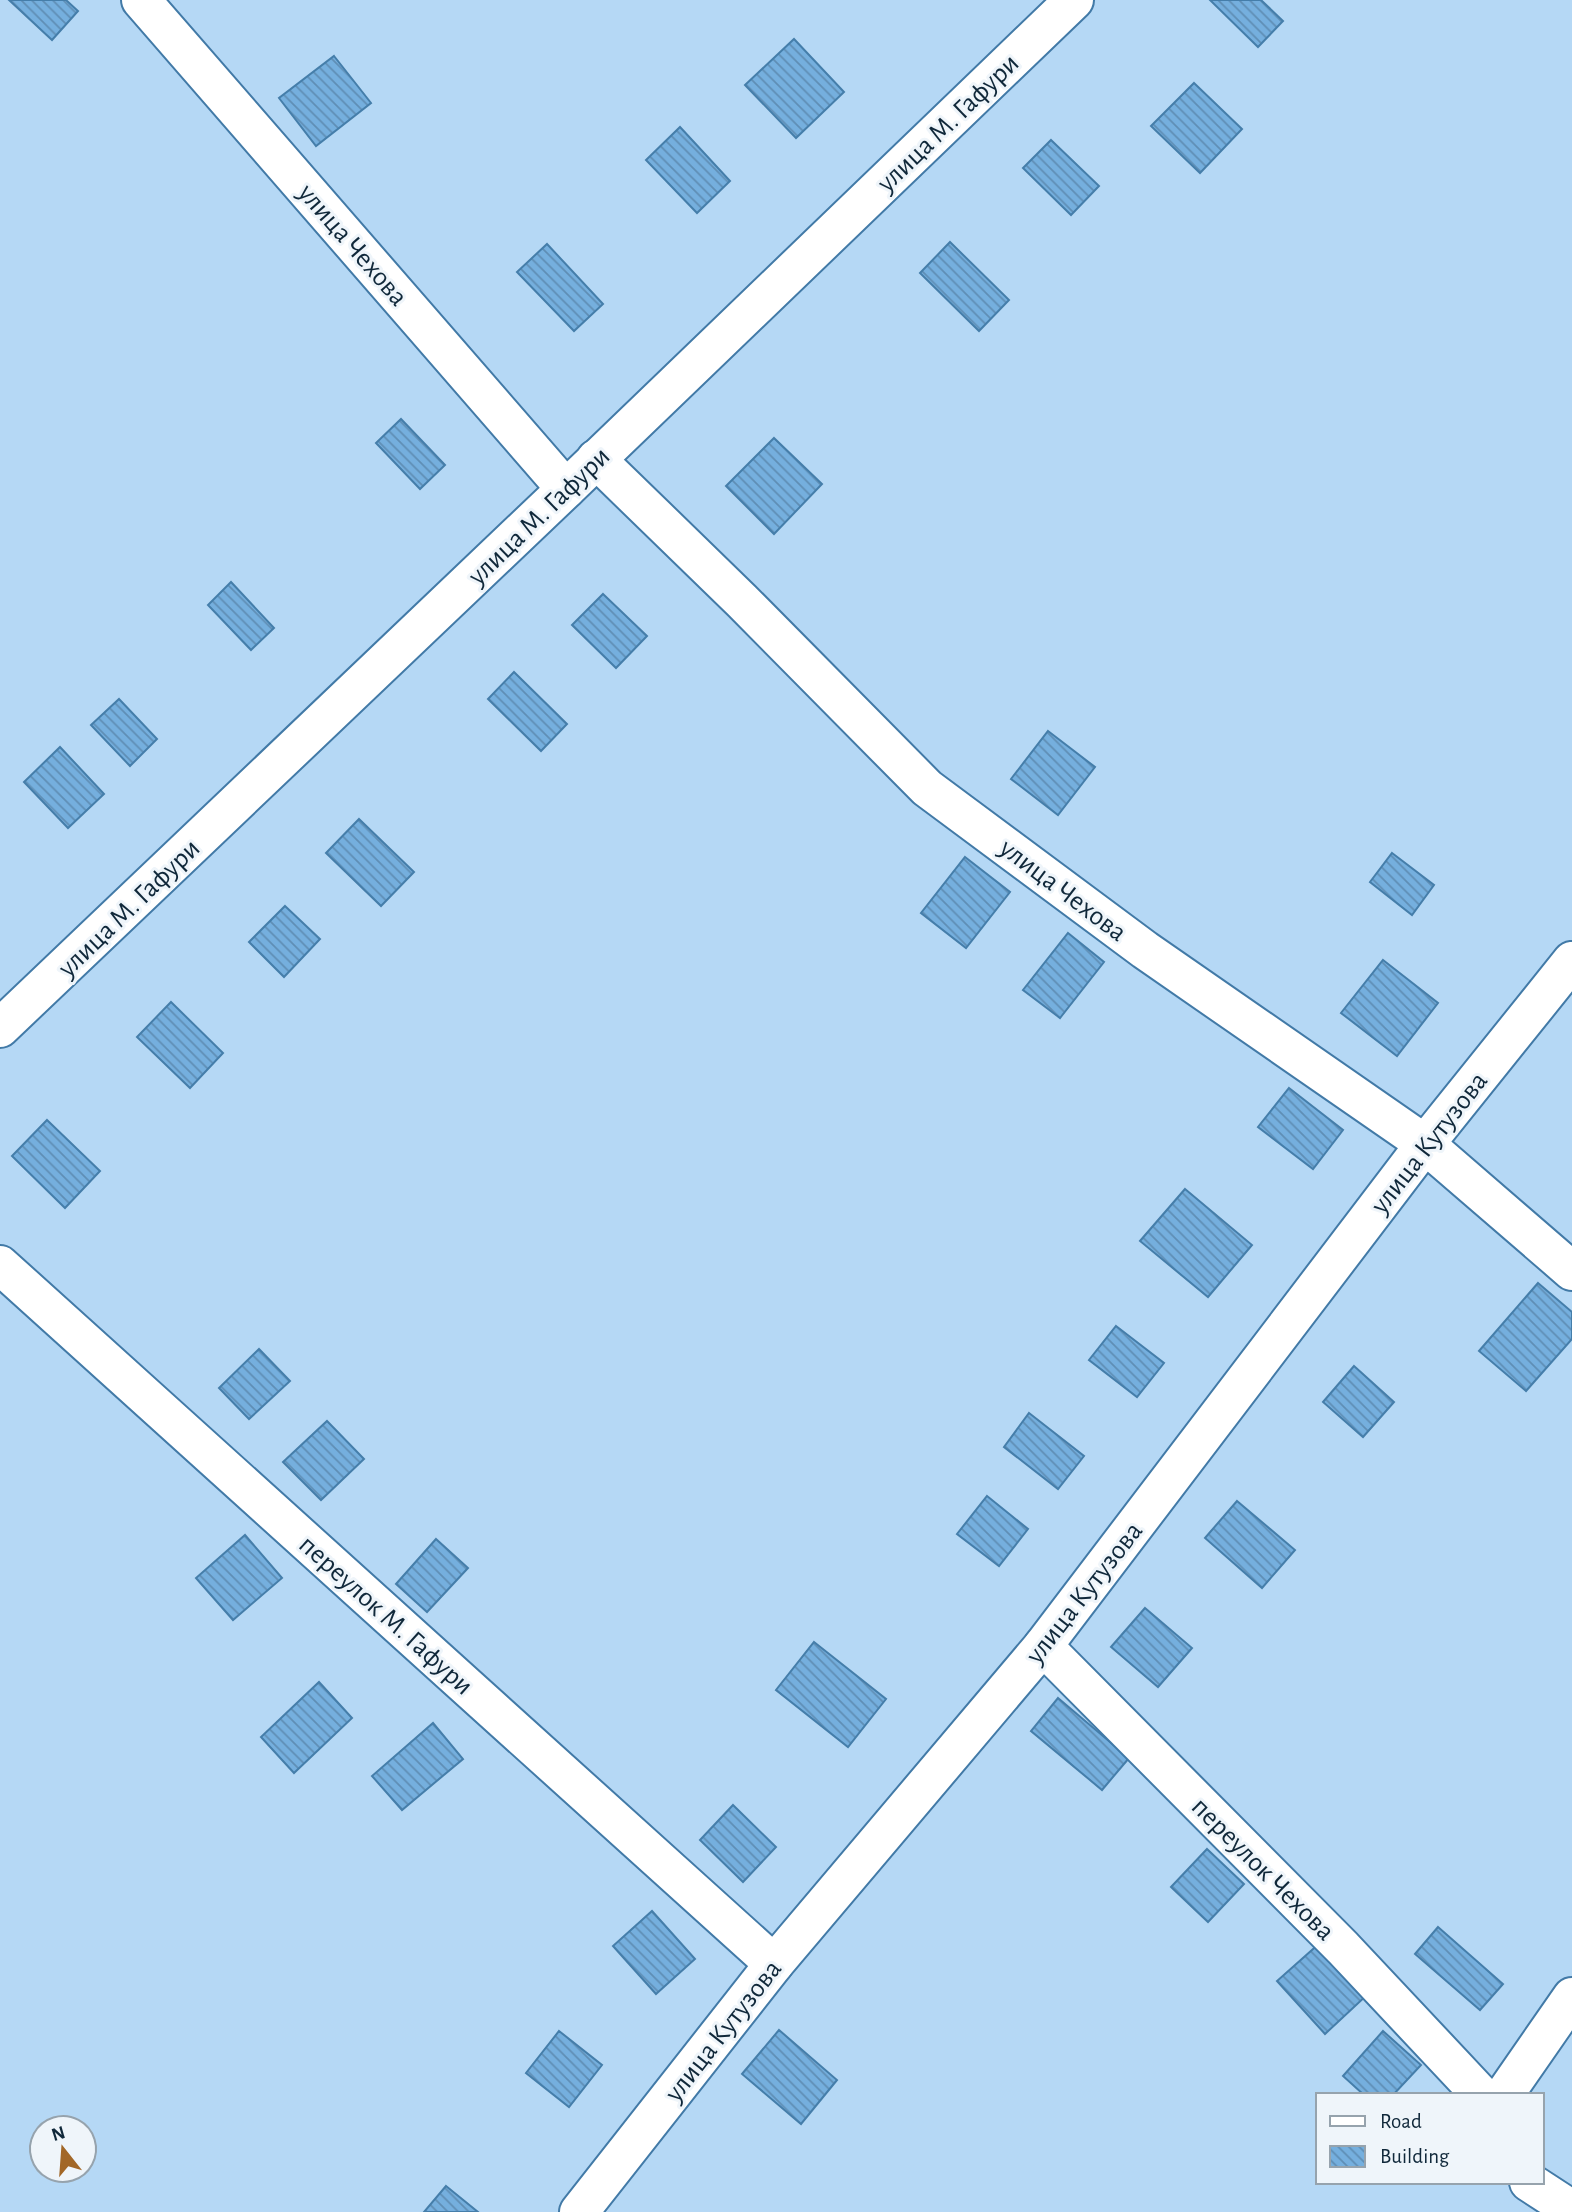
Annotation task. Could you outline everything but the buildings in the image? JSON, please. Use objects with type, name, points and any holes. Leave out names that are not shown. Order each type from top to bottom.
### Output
[{"type":"street","name":"улица Чехова","points":[[141,0],[566,489]]},
{"type":"street","name":"улица М. Гафури","points":[[0,1028],[1074,0]]},
{"type":"street","name":"улица Чехова","points":[[596,459],[742,601],[927,788],[1145,950],[1425,1144],[1572,1271]]},
{"type":"street","name":"улица Кутузова","points":[[579,2212],[774,1964],[1043,1646],[1425,1144],[1572,961]]},
{"type":"street","name":"переулок М. Гафури","points":[[0,1265],[774,1964]]},
{"type":"street","name":"переулок Чехова","points":[[1043,1646],[1343,1948],[1479,2093]]},
{"type":"street","points":[[1505,2093],[1572,1997]]},
{"type":"street","points":[[1532,2184],[1572,2210]]}]
